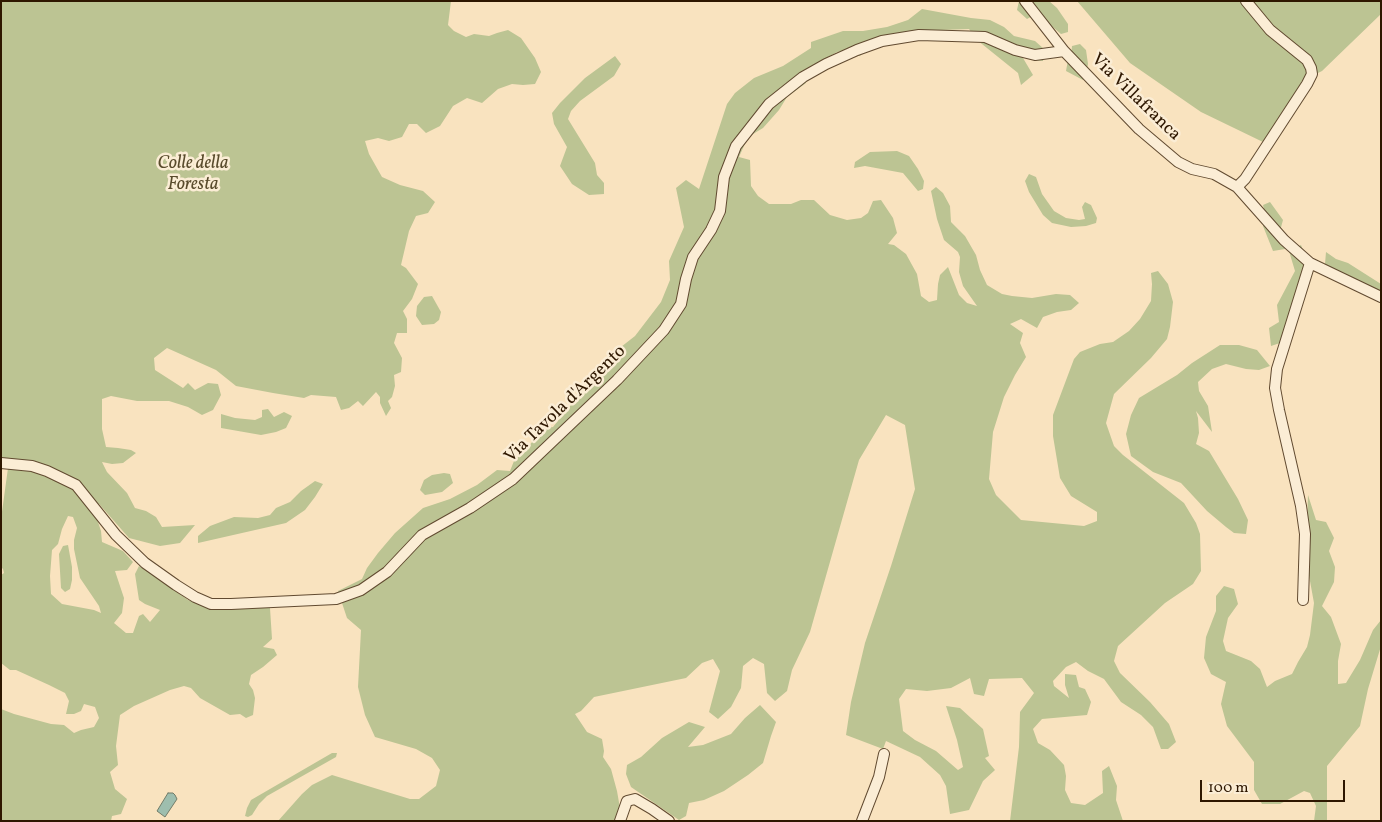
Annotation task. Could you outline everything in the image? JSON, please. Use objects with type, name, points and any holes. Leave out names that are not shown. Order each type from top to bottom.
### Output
[{"type":"street","name":"Via Villafranca","points":[[1025,1],[1064,51],[1139,129],[1178,162],[1214,174],[1237,186],[1284,240],[1310,263],[1381,297]]},
{"type":"street","points":[[1237,186],[1245,179],[1312,74],[1307,60],[1270,30],[1246,1]]},
{"type":"street","name":"Via Tavola d'Argento","points":[[1,463],[32,466],[76,485],[116,535],[145,564],[196,598],[211,604],[336,599],[361,590],[387,572],[422,535],[470,508],[513,480],[617,380],[664,330],[681,304],[693,257],[711,230],[720,211],[724,177],[736,146],[769,104],[803,77],[857,50],[882,42],[919,35],[985,37],[1015,50],[1035,55],[1064,51]]},
{"type":"street","points":[[1303,600],[1305,534],[1301,506],[1275,388],[1277,369],[1310,263]]},
{"type":"street","points":[[862,821],[879,777],[884,754]]},
{"type":"street","points":[[620,821],[627,801],[635,799],[652,808],[669,821]]},
{"type":"green space","name":"Colle della Foresta","points":[[1,1],[451,1],[448,25],[454,31],[466,37],[474,34],[489,36],[508,30],[521,38],[535,58],[541,72],[535,84],[512,84],[498,89],[482,103],[467,98],[453,106],[440,126],[426,133],[417,124],[409,124],[402,137],[389,141],[378,138],[365,141],[369,154],[382,177],[400,185],[423,191],[435,202],[428,213],[416,216],[409,231],[401,265],[406,268],[418,284],[412,299],[403,311],[407,319],[407,333],[397,333],[394,343],[402,358],[401,372],[394,375],[395,386],[392,397],[388,401],[391,408],[386,416],[380,403],[380,397],[376,392],[363,406],[358,401],[349,408],[341,410],[336,397],[311,395],[304,398],[236,386],[216,370],[167,348],[154,358],[155,370],[183,388],[188,383],[195,390],[208,383],[218,384],[221,395],[213,410],[202,415],[188,407],[169,401],[137,401],[111,396],[102,399],[102,429],[106,447],[131,450],[136,453],[123,463],[112,464],[102,462],[107,472],[127,493],[135,508],[146,511],[156,517],[162,527],[195,525],[180,543],[160,546],[129,538],[99,504],[95,513],[101,531],[102,542],[123,551],[133,562],[127,570],[115,571],[124,598],[122,613],[114,623],[126,633],[133,633],[139,616],[143,614],[150,622],[160,610],[139,600],[135,574],[139,566],[155,575],[188,600],[208,606],[270,608],[272,639],[263,647],[274,649],[277,655],[251,675],[249,684],[255,698],[253,715],[246,718],[240,714],[230,715],[200,698],[191,688],[184,686],[134,706],[120,715],[116,746],[118,765],[110,772],[115,789],[127,799],[121,814],[112,816],[111,821],[1,821],[1,709],[51,724],[64,725],[74,733],[94,727],[99,718],[95,707],[84,704],[81,711],[74,714],[66,714],[69,701],[65,693],[16,670],[10,670],[1,663],[1,575],[4,573],[1,567],[1,519],[8,468],[1,463]],"holes":[[[68,516],[73,517],[77,528],[74,549],[80,578],[99,606],[101,613],[62,604],[51,594],[52,550],[58,544]]]},
{"type":"green space","points":[[1019,1],[1049,1],[1057,8],[1068,24],[1068,32],[1061,34],[1048,23],[1040,12],[1027,19],[1017,10]]},
{"type":"green space","points":[[1077,1],[1381,1],[1381,14],[1322,71],[1306,79],[1263,142],[1201,112],[1130,63]]},
{"type":"green space","points":[[922,9],[990,20],[1004,27],[1014,36],[1035,41],[1044,49],[1043,61],[1033,60],[1026,54],[1023,58],[1033,75],[1021,85],[1018,73],[977,40],[969,29],[914,31],[869,44],[860,56],[846,50],[837,52],[808,70],[806,83],[787,97],[779,110],[763,128],[748,137],[739,157],[750,160],[751,186],[758,196],[769,204],[791,204],[801,200],[814,200],[830,215],[847,220],[861,218],[868,213],[873,201],[881,200],[893,218],[897,233],[888,244],[894,245],[906,254],[917,274],[921,296],[929,302],[937,300],[940,275],[948,267],[959,295],[967,303],[977,306],[963,286],[959,272],[960,257],[958,252],[944,240],[931,191],[936,187],[943,193],[950,206],[951,222],[965,236],[976,255],[987,285],[1002,294],[1012,296],[1032,298],[1056,294],[1070,295],[1079,303],[1071,310],[1043,317],[1037,328],[1021,319],[1010,324],[1023,333],[1020,343],[1026,357],[1004,397],[993,432],[989,479],[996,495],[1021,520],[1084,526],[1097,521],[1097,512],[1071,496],[1060,478],[1053,436],[1053,415],[1074,359],[1080,352],[1100,344],[1113,342],[1129,331],[1140,319],[1151,301],[1151,273],[1158,271],[1168,284],[1173,302],[1167,339],[1151,358],[1114,394],[1106,423],[1114,446],[1184,503],[1200,534],[1201,571],[1193,584],[1165,603],[1118,646],[1114,661],[1120,673],[1150,702],[1169,724],[1176,742],[1168,749],[1161,749],[1153,727],[1141,715],[1121,702],[1104,679],[1076,662],[1066,667],[1053,681],[1054,686],[1069,698],[1065,685],[1065,674],[1076,675],[1079,687],[1085,689],[1091,702],[1087,715],[1042,719],[1033,729],[1038,743],[1050,750],[1064,765],[1066,776],[1065,790],[1071,803],[1085,805],[1103,793],[1102,771],[1109,766],[1117,786],[1116,800],[1123,821],[1010,821],[1019,747],[1020,712],[1034,693],[1022,678],[989,679],[984,696],[974,694],[970,678],[951,688],[927,691],[906,689],[899,699],[903,731],[936,751],[958,770],[963,767],[946,706],[960,708],[983,729],[989,756],[985,758],[995,770],[983,781],[969,810],[950,814],[946,786],[940,775],[920,757],[886,741],[883,749],[846,735],[851,702],[865,643],[915,489],[905,425],[886,415],[859,460],[810,632],[792,670],[787,691],[775,701],[767,693],[764,664],[753,658],[743,666],[741,688],[731,707],[718,719],[709,712],[720,671],[713,659],[702,663],[686,678],[594,697],[581,711],[575,714],[587,732],[602,739],[603,757],[611,769],[617,791],[621,814],[620,821],[278,821],[312,785],[332,775],[410,799],[419,799],[436,786],[440,770],[432,758],[416,749],[375,737],[365,715],[358,687],[361,630],[347,618],[338,591],[362,579],[367,568],[395,533],[423,508],[450,499],[477,485],[497,470],[510,471],[514,461],[538,436],[542,429],[553,427],[612,354],[635,336],[661,302],[670,280],[669,261],[684,227],[676,188],[686,180],[699,189],[727,104],[735,93],[754,78],[783,66],[811,48],[811,42],[843,31],[863,31],[887,27],[908,20]]},
{"type":"green space","points":[[1080,44],[1086,50],[1088,64],[1083,80],[1066,71],[1072,46]]},
{"type":"green space","points":[[615,56],[621,64],[614,76],[580,101],[571,111],[568,119],[595,163],[597,175],[604,183],[604,194],[589,195],[572,184],[560,166],[567,147],[554,124],[552,113],[585,78]]},
{"type":"green space","points":[[897,151],[909,156],[918,169],[924,181],[923,189],[918,191],[903,173],[865,166],[854,168],[855,162],[870,152]]},
{"type":"green space","points":[[1029,174],[1036,177],[1042,194],[1054,211],[1066,218],[1085,219],[1082,207],[1085,202],[1091,205],[1097,218],[1096,223],[1071,227],[1052,223],[1043,215],[1029,192],[1025,181]]},
{"type":"green space","points":[[1270,202],[1283,220],[1280,231],[1285,249],[1273,251],[1263,226],[1265,213],[1263,205]]},
{"type":"green space","points":[[1301,245],[1307,261],[1283,342],[1271,346],[1269,328],[1279,322],[1277,305],[1295,271],[1289,251]]},
{"type":"green space","points":[[1326,252],[1336,259],[1348,263],[1381,284],[1381,304],[1371,294],[1348,287],[1340,282],[1325,264]]},
{"type":"green space","points":[[432,296],[441,312],[439,320],[434,324],[422,325],[416,316],[417,306],[424,297]]},
{"type":"green space","points":[[1220,345],[1239,345],[1257,350],[1270,366],[1259,370],[1226,364],[1212,369],[1198,382],[1199,391],[1208,406],[1212,432],[1196,411],[1199,433],[1196,444],[1209,451],[1238,499],[1248,520],[1246,534],[1234,533],[1207,511],[1181,483],[1153,472],[1131,456],[1126,434],[1131,415],[1139,398],[1177,375]]},
{"type":"green space","points":[[268,409],[274,417],[284,412],[292,416],[286,428],[261,435],[221,428],[221,414],[235,418],[255,420],[262,417],[262,410]]},
{"type":"green space","points":[[450,474],[453,483],[442,492],[425,495],[420,490],[424,480],[432,475]]},
{"type":"green space","points":[[315,481],[323,484],[315,497],[305,510],[286,523],[198,543],[198,536],[210,526],[234,517],[258,518],[270,515],[276,508],[290,502]]},
{"type":"green space","points":[[1308,495],[1316,520],[1326,522],[1334,538],[1329,551],[1335,567],[1334,582],[1322,606],[1331,617],[1341,644],[1338,661],[1338,684],[1346,683],[1360,660],[1373,630],[1381,620],[1381,646],[1368,689],[1360,726],[1327,766],[1327,821],[1314,821],[1316,806],[1310,793],[1304,791],[1280,804],[1262,804],[1254,790],[1254,762],[1227,726],[1221,704],[1226,682],[1211,674],[1204,658],[1206,637],[1216,611],[1216,596],[1224,586],[1234,589],[1238,604],[1228,618],[1223,641],[1226,651],[1251,661],[1260,669],[1267,687],[1275,681],[1292,674],[1307,647],[1314,603],[1308,570]]},
{"type":"green space","points":[[68,545],[72,580],[70,589],[65,592],[61,588],[59,554],[63,546]]},
{"type":"green space","points":[[760,705],[776,722],[763,763],[724,791],[704,800],[689,803],[686,816],[679,820],[631,787],[626,774],[627,765],[641,757],[662,738],[689,722],[705,727],[688,747],[703,745],[731,734]]},
{"type":"green space","points":[[332,753],[337,753],[336,757],[267,796],[252,815],[245,816],[251,800]]},
{"type":"shaded area","points":[[168,793],[173,793],[177,799],[165,817],[157,811]]}]
